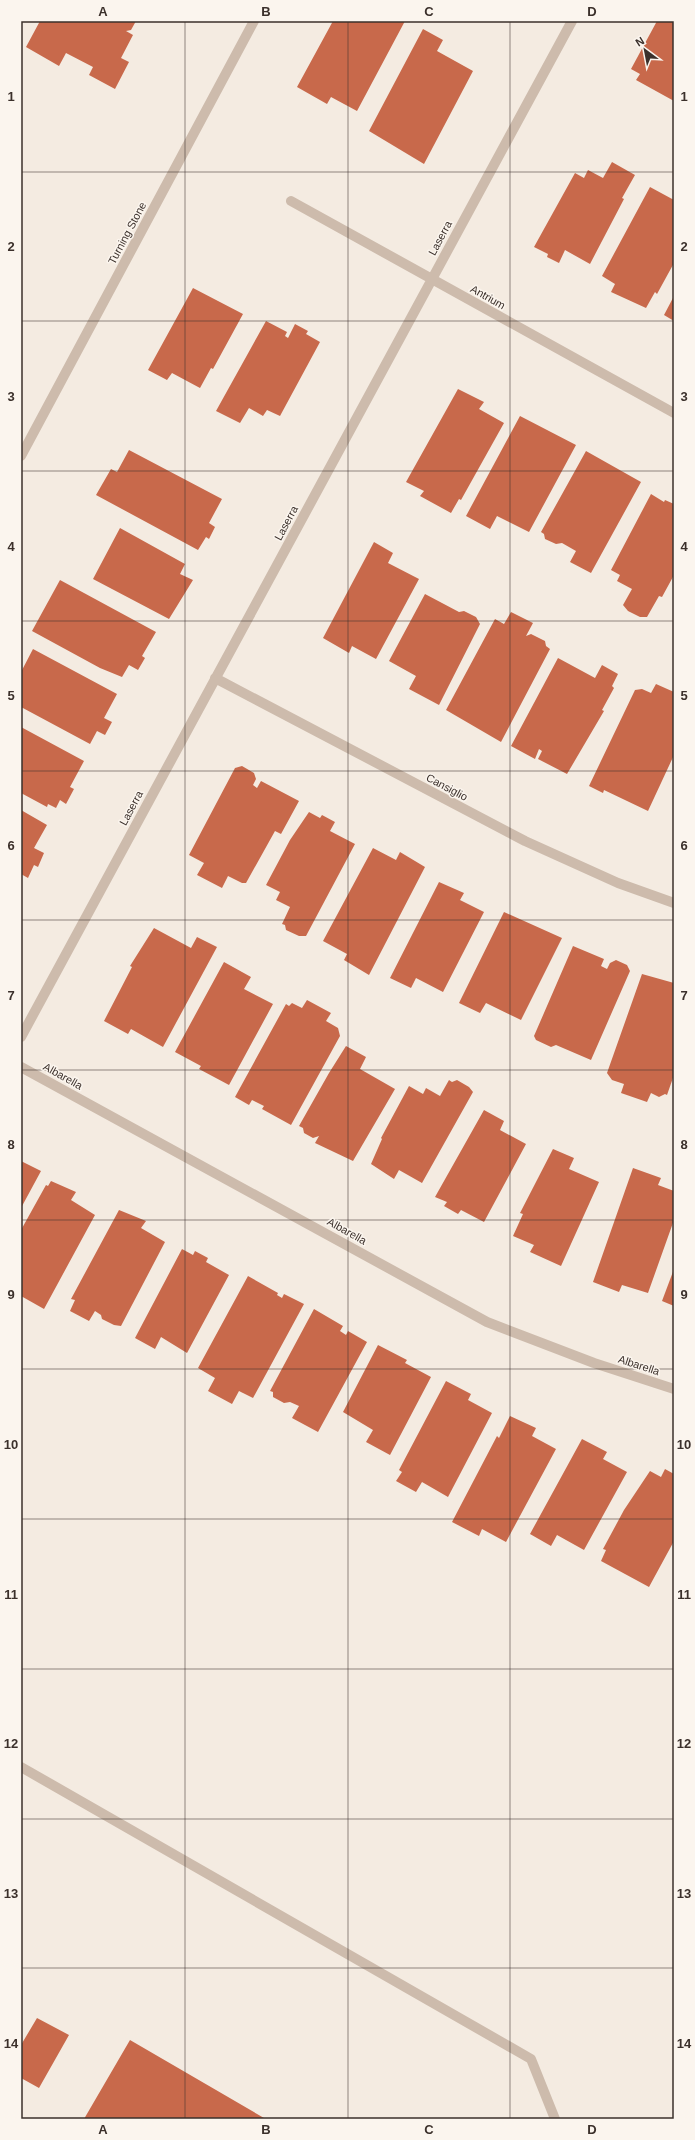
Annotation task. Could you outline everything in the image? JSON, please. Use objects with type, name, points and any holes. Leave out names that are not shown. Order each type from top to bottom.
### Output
[{"type":"street","name":"Turning Stone","points":[[21,456],[254,21]]},
{"type":"street","name":"Laserra","points":[[21,1037],[572,21]]},
{"type":"street","name":"Antrium","points":[[291,201],[674,413]]},
{"type":"street","name":"Cansiglio","points":[[215,678],[524,841],[618,883],[674,903]]},
{"type":"street","name":"Albarella","points":[[21,1067],[488,1322],[594,1363],[674,1389]]},
{"type":"street","points":[[21,1767],[531,2059],[556,2119]]},
{"type":"building","points":[[40,21],[136,21],[131,30],[126,31],[133,35],[121,58],[129,62],[115,89],[89,75],[93,67],[66,53],[59,66],[26,47]]},
{"type":"building","points":[[333,21],[405,21],[357,111],[331,97],[327,104],[297,87]]},
{"type":"building","points":[[657,21],[674,21],[674,101],[636,80],[640,74],[631,69]]},
{"type":"building","points":[[423,29],[443,40],[437,51],[473,71],[424,164],[369,131]]},
{"type":"building","points":[[612,162],[635,175],[622,198],[624,199],[590,264],[565,250],[559,263],[547,257],[548,254],[534,247],[575,173],[584,178],[588,170],[603,178]]},
{"type":"building","points":[[650,187],[674,200],[674,263],[657,294],[655,292],[646,308],[611,292],[615,284],[602,276]]},
{"type":"building","points":[[193,288],[243,314],[213,369],[211,368],[200,388],[172,373],[167,380],[148,370]]},
{"type":"building","points":[[674,296],[674,321],[664,315]]},
{"type":"building","points":[[266,321],[287,332],[285,336],[288,338],[295,324],[308,331],[306,334],[320,342],[280,416],[267,410],[263,416],[249,408],[240,423],[216,411]]},
{"type":"building","points":[[458,389],[484,402],[479,409],[504,423],[461,500],[459,499],[451,513],[420,496],[424,491],[406,482]]},
{"type":"building","points":[[520,416],[576,445],[529,532],[497,516],[490,529],[466,516]]},
{"type":"building","points":[[129,450],[222,499],[209,523],[215,527],[209,539],[206,537],[198,550],[96,495],[111,469],[117,472]]},
{"type":"building","points":[[586,451],[641,482],[591,573],[570,562],[576,551],[562,543],[556,544],[545,539],[544,534],[541,532]]},
{"type":"building","points":[[651,494],[664,502],[665,500],[674,504],[674,575],[662,597],[659,596],[647,617],[640,617],[628,611],[623,605],[632,589],[617,581],[620,575],[611,570]]},
{"type":"building","points":[[120,528],[185,564],[180,574],[193,580],[169,619],[93,579]]},
{"type":"building","points":[[374,542],[393,553],[388,563],[419,579],[376,659],[352,646],[349,653],[323,638]]},
{"type":"building","points":[[60,580],[156,632],[142,656],[145,658],[138,670],[129,665],[122,677],[100,668],[32,631]]},
{"type":"building","points":[[425,594],[459,612],[464,611],[476,617],[480,624],[439,705],[409,689],[416,676],[389,661]]},
{"type":"building","points":[[511,612],[533,623],[526,636],[531,634],[545,641],[546,646],[550,649],[501,742],[446,710],[495,619],[504,624]]},
{"type":"building","points":[[33,649],[117,694],[104,718],[112,722],[105,735],[97,731],[90,744],[21,707],[21,672]]},
{"type":"building","points":[[558,658],[595,678],[602,665],[618,674],[612,686],[614,688],[602,710],[604,711],[567,774],[538,759],[542,751],[539,749],[535,759],[511,746]]},
{"type":"building","points":[[656,684],[674,692],[674,755],[648,811],[604,790],[603,793],[589,786],[635,690],[642,689],[651,693]]},
{"type":"building","points":[[21,727],[84,761],[70,787],[74,789],[66,804],[60,800],[56,808],[48,804],[47,807],[21,793]]},
{"type":"building","points":[[242,766],[254,773],[256,779],[253,785],[257,788],[261,781],[299,801],[281,834],[275,831],[246,883],[242,883],[228,876],[222,888],[197,875],[204,863],[189,855],[235,768]]},
{"type":"building","points":[[21,810],[47,825],[34,848],[44,853],[38,867],[34,865],[28,878],[21,874]]},
{"type":"building","points":[[309,812],[320,818],[322,815],[335,822],[330,831],[355,844],[306,936],[299,936],[286,930],[285,925],[282,924],[290,907],[276,900],[280,892],[266,885],[290,840]]},
{"type":"building","points":[[373,848],[396,860],[400,852],[425,867],[369,975],[344,960],[347,954],[323,941]]},
{"type":"building","points":[[439,882],[464,893],[460,900],[484,912],[443,992],[416,978],[411,988],[390,978]]},
{"type":"building","points":[[504,912],[562,938],[521,1020],[486,1003],[480,1013],[459,1003]]},
{"type":"building","points":[[154,928],[191,948],[197,937],[217,947],[163,1047],[131,1029],[128,1034],[104,1021],[132,967],[130,966]]},
{"type":"building","points":[[573,946],[604,959],[601,966],[607,969],[610,963],[616,960],[627,965],[630,971],[591,1060],[556,1045],[551,1047],[536,1040],[534,1036]]},
{"type":"building","points":[[224,962],[251,977],[244,989],[273,1004],[229,1085],[199,1069],[201,1066],[175,1052]]},
{"type":"building","points":[[642,974],[674,983],[674,1075],[667,1095],[665,1094],[659,1097],[651,1093],[647,1102],[621,1093],[624,1084],[612,1080],[607,1073]]},
{"type":"building","points":[[307,1000],[331,1013],[326,1021],[338,1028],[340,1036],[291,1125],[262,1109],[264,1106],[252,1100],[249,1105],[235,1097],[286,1004],[289,1006],[292,1003],[302,1008]]},
{"type":"building","points":[[346,1046],[366,1057],[360,1069],[395,1089],[353,1161],[315,1143],[319,1136],[313,1138],[304,1133],[303,1128],[299,1126]]},
{"type":"building","points":[[449,1080],[452,1082],[457,1080],[469,1087],[473,1092],[422,1183],[399,1170],[394,1179],[371,1164],[382,1139],[381,1138],[409,1086],[423,1094],[426,1088],[440,1096]]},
{"type":"building","points":[[484,1110],[504,1121],[500,1130],[526,1144],[484,1222],[461,1210],[458,1214],[444,1206],[447,1202],[435,1197]]},
{"type":"building","points":[[553,1149],[574,1158],[569,1169],[599,1182],[561,1266],[530,1252],[534,1245],[513,1236],[523,1214],[520,1213]]},
{"type":"building","points":[[21,1161],[41,1171],[21,1208]]},
{"type":"building","points":[[633,1168],[661,1178],[658,1185],[674,1191],[674,1220],[648,1293],[622,1285],[619,1292],[593,1282]]},
{"type":"building","points":[[51,1181],[76,1192],[71,1200],[95,1215],[44,1309],[21,1296],[21,1230],[46,1185],[48,1186]]},
{"type":"building","points":[[119,1210],[146,1221],[141,1228],[165,1242],[121,1326],[114,1325],[102,1319],[101,1315],[95,1311],[89,1321],[70,1311],[75,1300],[71,1299]]},
{"type":"building","points":[[182,1249],[193,1255],[195,1251],[208,1258],[206,1262],[229,1275],[187,1353],[161,1337],[155,1349],[135,1338]]},
{"type":"building","points":[[674,1269],[674,1306],[662,1301]]},
{"type":"building","points":[[248,1276],[278,1293],[277,1295],[282,1298],[284,1294],[304,1304],[253,1398],[239,1391],[232,1404],[208,1391],[215,1378],[198,1368]]},
{"type":"building","points":[[314,1309],[343,1326],[340,1331],[346,1335],[348,1331],[367,1342],[318,1432],[292,1418],[299,1406],[290,1402],[284,1403],[273,1397],[273,1392],[270,1391]]},
{"type":"building","points":[[378,1345],[407,1360],[405,1363],[431,1377],[390,1455],[366,1442],[373,1430],[343,1412]]},
{"type":"building","points":[[446,1381],[471,1394],[468,1400],[492,1413],[448,1497],[422,1482],[416,1492],[396,1481],[402,1472],[399,1470]]},
{"type":"building","points":[[510,1416],[536,1428],[532,1436],[556,1449],[506,1542],[482,1529],[479,1536],[452,1522],[497,1436],[499,1438]]},
{"type":"building","points":[[582,1439],[607,1452],[603,1459],[627,1472],[584,1550],[557,1535],[551,1546],[530,1534]]},
{"type":"building","points":[[665,1469],[674,1474],[674,1541],[649,1587],[601,1561],[606,1550],[603,1549],[624,1510],[650,1471],[661,1477]]},
{"type":"building","points":[[37,2018],[69,2035],[39,2088],[21,2078],[21,2045]]},
{"type":"building","points":[[130,2040],[264,2118],[84,2119]]}]
